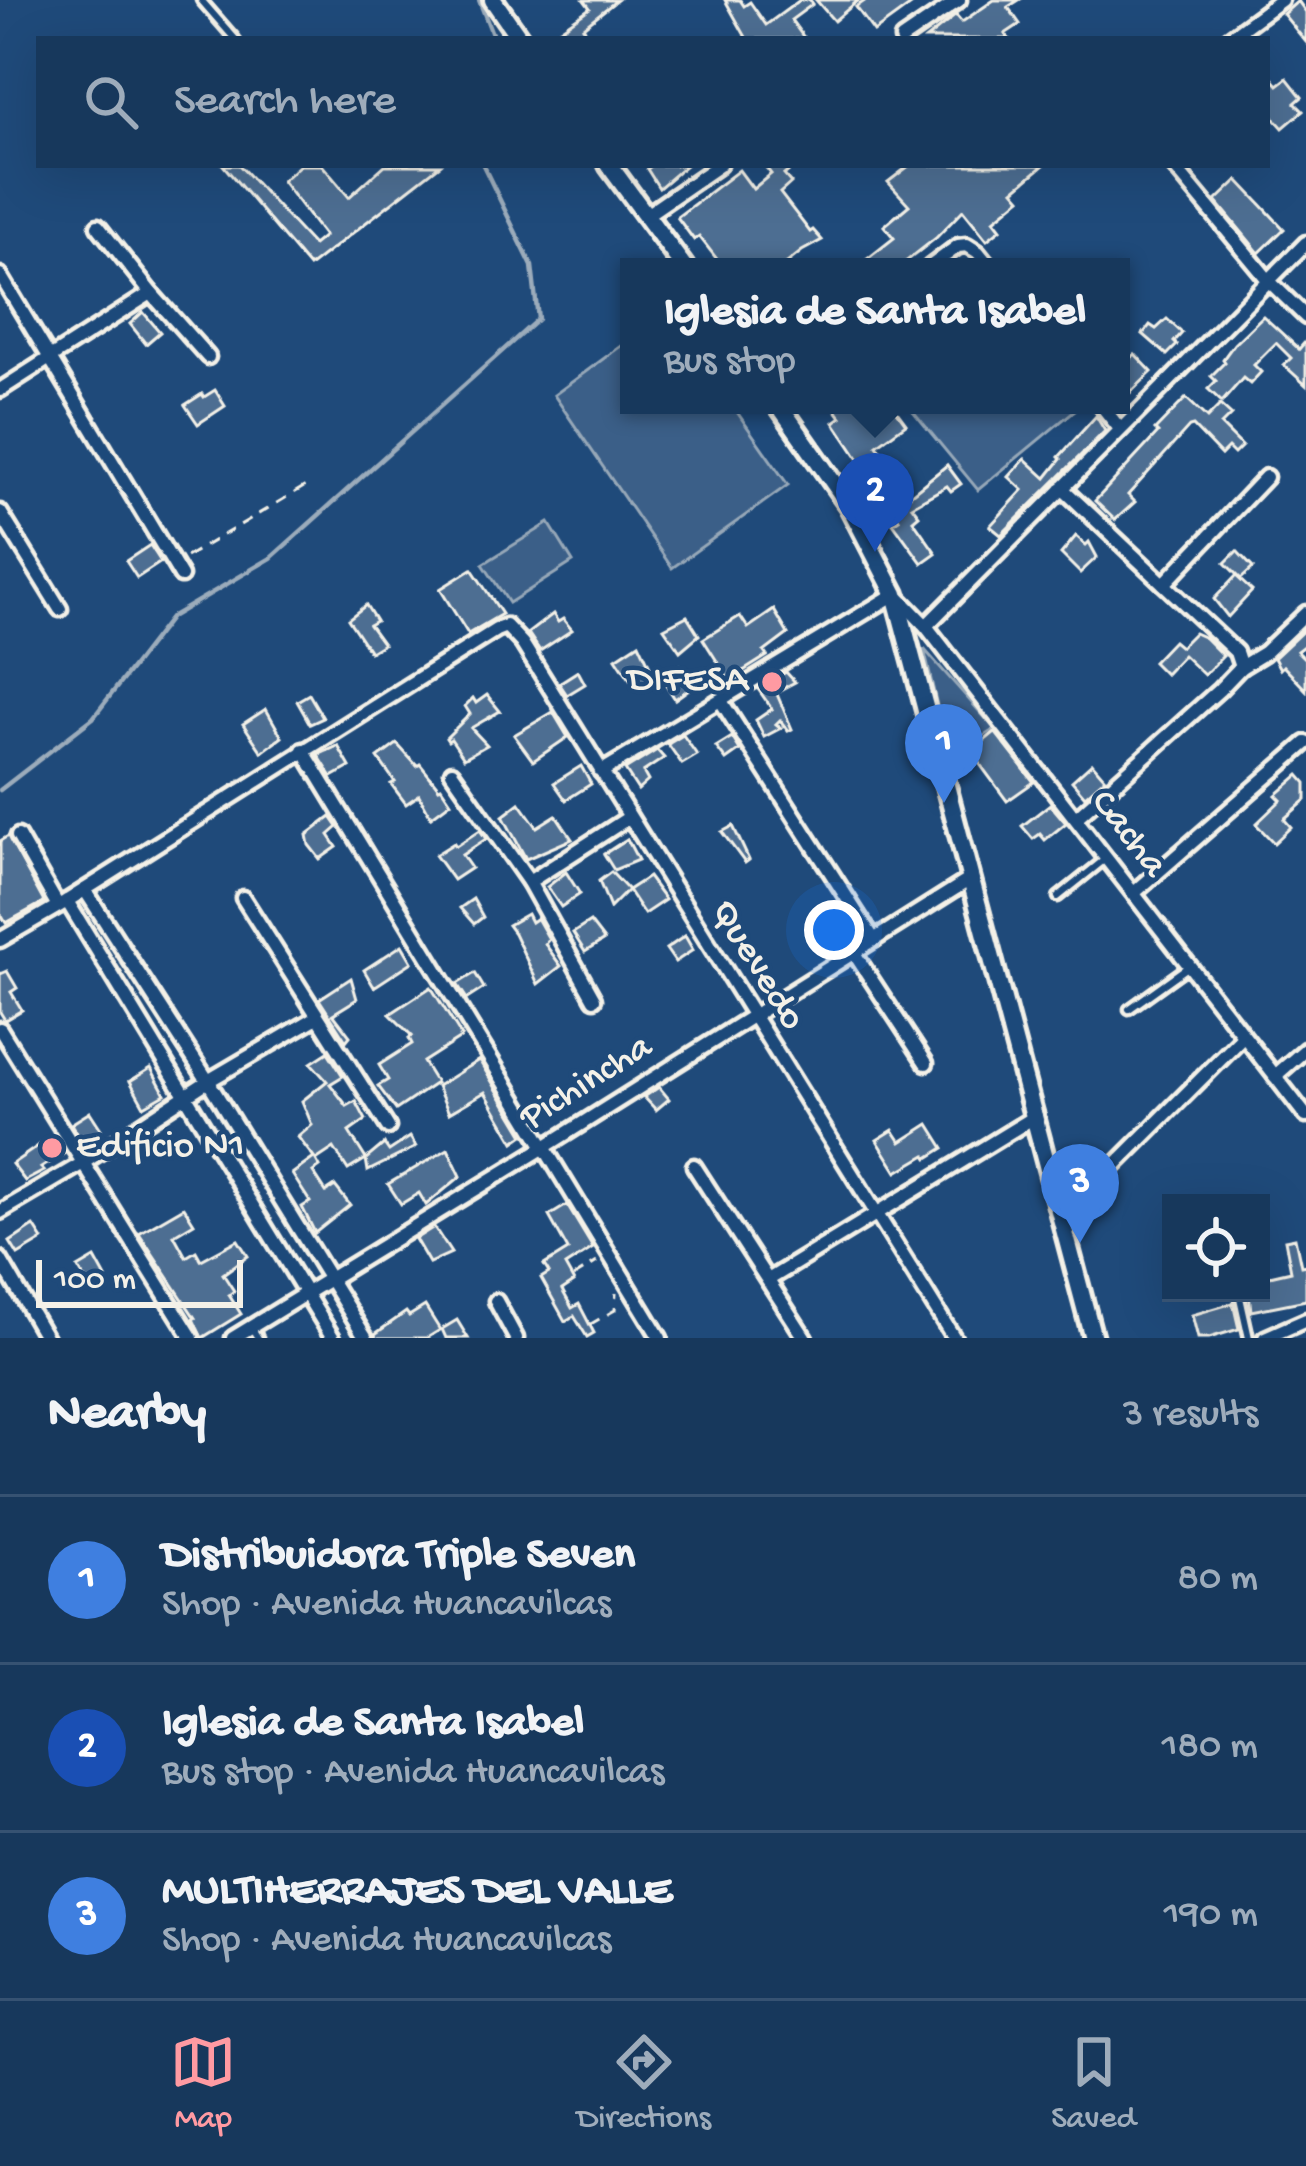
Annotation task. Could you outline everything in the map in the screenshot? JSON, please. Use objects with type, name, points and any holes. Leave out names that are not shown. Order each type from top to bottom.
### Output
[{"type":"street","points":[[493,0],[518,36]]},
{"type":"street","points":[[906,36],[959,0]]},
{"type":"street","points":[[1232,36],[1281,0]]},
{"type":"street","points":[[611,168],[677,258]]},
{"type":"street","points":[[645,216],[715,168]]},
{"type":"street","points":[[1175,168],[1269,281],[1306,317]]},
{"type":"street","points":[[98,226],[208,357]]},
{"type":"street","points":[[926,626],[1306,243]]},
{"type":"street","points":[[942,258],[967,245],[983,258]]},
{"type":"street","points":[[0,275],[178,570]]},
{"type":"street","points":[[0,390],[151,293]]},
{"type":"street","points":[[785,414],[849,506],[895,595],[1093,1338]]},
{"type":"street","points":[[1108,414],[1120,429]]},
{"type":"street","points":[[1164,584],[1266,477]]},
{"type":"street","points":[[1062,488],[1236,652],[1241,667]]},
{"type":"street","points":[[0,512],[60,609]]},
{"type":"street","points":[[601,772],[895,595]]},
{"type":"street","name":"Cacha","points":[[895,595],[926,626],[1306,1116]]},
{"type":"street","points":[[1076,818],[1306,613]]},
{"type":"street","name":"Quevedo","points":[[303,750],[506,626],[522,643],[954,1338]]},
{"type":"street","points":[[721,701],[874,940]]},
{"type":"street","points":[[1134,893],[1306,743]]},
{"type":"street","points":[[0,940],[303,750],[660,1338]]},
{"type":"street","points":[[452,772],[529,882],[594,998]]},
{"type":"street","points":[[529,882],[628,818]]},
{"type":"street","points":[[18,836],[186,1095],[333,1338]]},
{"type":"street","name":"Pichincha","points":[[233,1338],[254,1333],[304,1295],[972,878]]},
{"type":"street","points":[[85,890],[366,1338]]},
{"type":"street","points":[[243,898],[388,1127]]},
{"type":"street","points":[[854,952],[926,1063]]},
{"type":"street","points":[[0,1212],[316,1017]]},
{"type":"street","points":[[0,1029],[192,1338]]},
{"type":"street","points":[[1063,1217],[1243,1037]]},
{"type":"street","points":[[1275,1076],[1306,1049]]},
{"type":"street","points":[[768,1280],[1036,1116]]},
{"type":"street","points":[[694,1166],[805,1338]]},
{"type":"street","points":[[0,1259],[46,1338]]},
{"type":"street","points":[[496,1300],[516,1338]]},
{"type":"street","points":[[1265,1338],[1306,1320]]},
{"type":"lane","points":[[201,0],[232,36]]},
{"type":"lane","points":[[1058,897],[1107,858]]},
{"type":"lane","points":[[1129,1009],[1190,966]]},
{"type":"lane","points":[[1241,1302],[1249,1338]]},
{"type":"path","points":[[178,570],[309,484]]},
{"type":"path","points":[[573,1277],[608,1255]]},
{"type":"path","points":[[589,1325],[615,1310],[616,1293],[627,1285]]},
{"type":"shaded area","points":[[620,347],[620,414],[738,414],[788,485],[672,568],[554,395]]},
{"type":"shaded area","points":[[915,414],[1070,414],[978,490]]},
{"type":"shaded area","points":[[549,523],[573,562],[509,603],[483,564]]},
{"type":"shaded area","points":[[924,649],[995,729],[949,758]]},
{"type":"building","points":[[584,0],[617,0],[583,27],[590,36],[563,36],[559,30],[590,8]]},
{"type":"building","points":[[725,0],[740,0],[744,6],[750,2],[766,25],[800,0],[813,4],[791,20],[803,36],[745,36]]},
{"type":"building","points":[[816,0],[859,0],[834,21]]},
{"type":"building","points":[[866,0],[918,0],[874,32],[856,7]]},
{"type":"building","points":[[994,0],[1019,0],[1008,7],[1020,24],[1007,36],[930,36],[956,15],[962,22]]},
{"type":"building","points":[[1298,1],[1306,12],[1306,42],[1283,14]]},
{"type":"building","points":[[1270,76],[1278,85],[1287,78],[1302,97],[1295,103],[1303,111],[1283,128],[1270,113]]},
{"type":"building","points":[[226,168],[242,168],[313,245],[324,236],[282,181],[297,168],[325,168],[349,197],[382,168],[436,168],[309,267]]},
{"type":"building","points":[[648,168],[682,168],[659,188]]},
{"type":"building","points":[[766,168],[792,168],[784,175],[791,183],[780,193],[810,232],[822,240],[793,258],[716,258],[677,217],[739,170],[753,189],[771,174]]},
{"type":"building","points":[[906,168],[1040,168],[1014,190],[1021,198],[994,220],[1001,229],[987,240],[963,210],[910,258],[868,258],[894,238],[884,226],[909,205],[888,182]]},
{"type":"building","points":[[1238,180],[1284,229],[1259,253],[1216,201]]},
{"type":"building","points":[[143,312],[160,332],[146,344],[130,324]]},
{"type":"building","points":[[1263,316],[1299,349],[1306,341],[1306,385],[1284,365],[1291,358],[1276,343],[1254,365],[1261,372],[1250,384],[1243,378],[1222,402],[1208,389],[1216,381],[1211,376]]},
{"type":"building","points":[[1167,319],[1182,333],[1167,355],[1143,334],[1150,325],[1156,329]]},
{"type":"building","points":[[1135,354],[1152,372],[1131,392],[1130,387],[1130,359]]},
{"type":"building","points":[[215,390],[225,406],[198,424],[185,405]]},
{"type":"building","points":[[1186,398],[1207,418],[1220,405],[1231,415],[1221,425],[1242,446],[1234,454],[1228,448],[1221,455],[1189,427],[1128,495],[1135,502],[1115,520],[1095,501]]},
{"type":"building","points":[[839,414],[899,414],[906,424],[877,445],[910,495],[947,465],[961,484],[951,491],[947,486],[912,506],[919,515],[913,520],[936,553],[922,563],[893,523],[899,519],[834,422]]},
{"type":"building","points":[[1096,416],[1105,431],[1001,535],[990,526],[1023,490],[1009,477],[1025,459],[1046,478]]},
{"type":"building","points":[[1076,536],[1086,545],[1089,542],[1097,557],[1080,573],[1061,554]]},
{"type":"building","points":[[150,545],[161,562],[137,578],[126,561]]},
{"type":"building","points":[[1237,551],[1253,568],[1241,579],[1225,563]]},
{"type":"building","points":[[472,569],[502,614],[468,634],[440,589]]},
{"type":"building","points":[[1236,576],[1252,591],[1228,617],[1214,599]]},
{"type":"building","points":[[366,605],[376,621],[369,625],[383,644],[370,652],[348,619]]},
{"type":"building","points":[[774,610],[788,634],[764,652],[767,656],[729,680],[703,639],[740,616],[748,628]]},
{"type":"building","points":[[553,614],[572,630],[540,651],[528,633]]},
{"type":"building","points":[[687,616],[699,635],[680,651],[664,628]]},
{"type":"building","points":[[1306,628],[1306,644],[1297,651],[1306,660],[1306,690],[1274,658]]},
{"type":"building","points":[[1194,633],[1223,656],[1204,675],[1183,655],[1165,674],[1153,662],[1173,641],[1180,647]]},
{"type":"building","points":[[639,643],[654,675],[636,688],[616,658]]},
{"type":"building","points":[[680,665],[689,678],[684,684],[689,689],[675,699],[662,678]]},
{"type":"building","points":[[578,671],[585,684],[567,695],[559,683]]},
{"type":"building","points":[[786,672],[795,682],[776,692],[792,729],[788,731],[780,720],[776,724],[781,728],[764,737],[756,720],[772,709],[758,689]]},
{"type":"building","points":[[309,694],[323,718],[310,724],[297,701]]},
{"type":"building","points":[[487,695],[500,711],[471,728],[487,745],[464,758],[446,738],[470,714],[465,706]]},
{"type":"building","points":[[266,709],[282,737],[262,752],[243,724]]},
{"type":"building","points":[[553,712],[568,737],[533,761],[514,735]]},
{"type":"building","points":[[995,732],[1034,782],[1007,801],[971,752]]},
{"type":"building","points":[[683,735],[697,755],[682,764],[668,744]]},
{"type":"building","points":[[732,737],[740,750],[726,760],[716,747]]},
{"type":"building","points":[[397,744],[451,802],[431,817],[419,795],[406,804],[378,758]]},
{"type":"building","points":[[338,746],[350,767],[332,777],[318,755]]},
{"type":"building","points":[[657,750],[664,758],[643,772],[648,781],[638,790],[625,770]]},
{"type":"building","points":[[1092,763],[1105,778],[1085,796],[1072,781]]},
{"type":"building","points":[[581,766],[591,784],[566,800],[554,783]]},
{"type":"building","points":[[1299,775],[1306,783],[1306,800],[1284,819],[1291,827],[1274,843],[1256,824],[1281,800],[1276,795]]},
{"type":"building","points":[[520,803],[537,827],[556,815],[572,839],[526,859],[503,816]]},
{"type":"building","points":[[1050,804],[1066,823],[1045,840],[1040,834],[1033,839],[1022,826]]},
{"type":"building","points":[[331,817],[338,827],[329,835],[337,847],[320,859],[307,835]]},
{"type":"building","points":[[733,826],[749,860],[745,863],[722,832]]},
{"type":"building","points":[[480,830],[486,839],[462,855],[471,868],[453,880],[435,855]]},
{"type":"building","points":[[8,836],[44,902],[6,923],[0,913],[0,841]]},
{"type":"building","points":[[627,839],[638,860],[614,870],[604,854]]},
{"type":"building","points":[[566,872],[580,894],[561,907],[547,887]]},
{"type":"building","points":[[611,872],[628,890],[610,908],[599,881]]},
{"type":"building","points":[[648,877],[665,900],[644,914],[628,890]]},
{"type":"building","points":[[473,899],[483,917],[474,924],[460,908]]},
{"type":"building","points":[[527,914],[531,922],[537,918],[549,939],[545,944],[561,966],[538,984],[508,925]]},
{"type":"building","points":[[590,922],[604,940],[585,952],[573,933]]},
{"type":"building","points":[[685,936],[693,950],[675,962],[666,949]]},
{"type":"building","points":[[402,945],[412,962],[374,987],[364,970]]},
{"type":"building","points":[[7,971],[17,988],[11,992],[22,1010],[5,1020],[0,1012],[0,974]]},
{"type":"building","points":[[475,973],[484,988],[467,999],[457,984]]},
{"type":"building","points":[[351,978],[357,999],[333,1014],[350,1036],[346,1041],[319,999]]},
{"type":"building","points":[[431,987],[462,1037],[423,1062],[436,1083],[396,1110],[378,1086],[388,1080],[379,1065],[412,1044],[412,1036],[390,1014]]},
{"type":"building","points":[[328,1052],[343,1076],[330,1084],[347,1106],[356,1101],[366,1120],[349,1132],[366,1159],[348,1170],[334,1148],[316,1160],[320,1167],[313,1172],[326,1192],[335,1186],[350,1205],[315,1233],[302,1207],[310,1202],[292,1174],[314,1158],[298,1137],[312,1125],[302,1101],[327,1081],[311,1063]]},
{"type":"building","points":[[479,1060],[524,1135],[514,1142],[485,1092],[449,1113],[437,1086]]},
{"type":"building","points":[[151,1068],[165,1094],[144,1106],[130,1081]]},
{"type":"building","points":[[659,1087],[669,1099],[656,1110],[644,1097]]},
{"type":"building","points":[[90,1112],[101,1129],[82,1141],[71,1124]]},
{"type":"building","points":[[929,1124],[944,1148],[897,1172],[877,1140],[893,1130],[901,1142]]},
{"type":"building","points":[[54,1135],[65,1153],[25,1181],[12,1164]]},
{"type":"building","points":[[410,1137],[416,1147],[368,1171],[366,1159],[384,1144],[389,1151]]},
{"type":"building","points":[[448,1149],[461,1176],[426,1205],[419,1193],[401,1204],[388,1184]]},
{"type":"building","points":[[567,1205],[593,1248],[565,1266],[574,1282],[562,1290],[572,1308],[579,1304],[594,1333],[587,1337],[574,1316],[565,1321],[541,1278],[549,1273],[544,1265],[568,1250],[549,1216]]},
{"type":"building","points":[[184,1207],[194,1223],[174,1235],[186,1257],[196,1251],[201,1260],[238,1240],[248,1256],[223,1274],[241,1314],[202,1338],[195,1318],[139,1233]]},
{"type":"building","points":[[34,1226],[43,1240],[18,1255],[10,1242]]},
{"type":"building","points":[[434,1227],[451,1253],[429,1263],[415,1239]]},
{"type":"building","points":[[1295,1238],[1301,1266],[1306,1265],[1306,1300],[1251,1311],[1250,1302],[1270,1302],[1270,1276],[1291,1271],[1285,1240]]},
{"type":"building","points":[[95,1258],[106,1278],[90,1288],[78,1268]]},
{"type":"building","points":[[1233,1303],[1239,1329],[1198,1338],[1192,1315]]},
{"type":"building","points":[[425,1306],[440,1330],[427,1338],[376,1338],[375,1334],[406,1312],[409,1316]]},
{"type":"building","points":[[457,1320],[468,1338],[446,1338],[442,1329]]},
{"type":"waterway","points":[[479,0],[493,36]]},
{"type":"waterway","points":[[0,790],[93,718],[171,617],[271,558],[538,319],[532,266],[484,168]]},
{"type":"place","name":"Iglesia de Santa Isabel","points":[[875,552]]},
{"type":"place","name":"DIFESA","points":[[772,682]]},
{"type":"place","name":"Distribuidora Triple Seven","points":[[944,803]]},
{"type":"place","name":"Edificio N1","points":[[52,1148]]},
{"type":"place","name":"MULTIHERRAJES DEL VALLE","points":[[1080,1243]]}]
